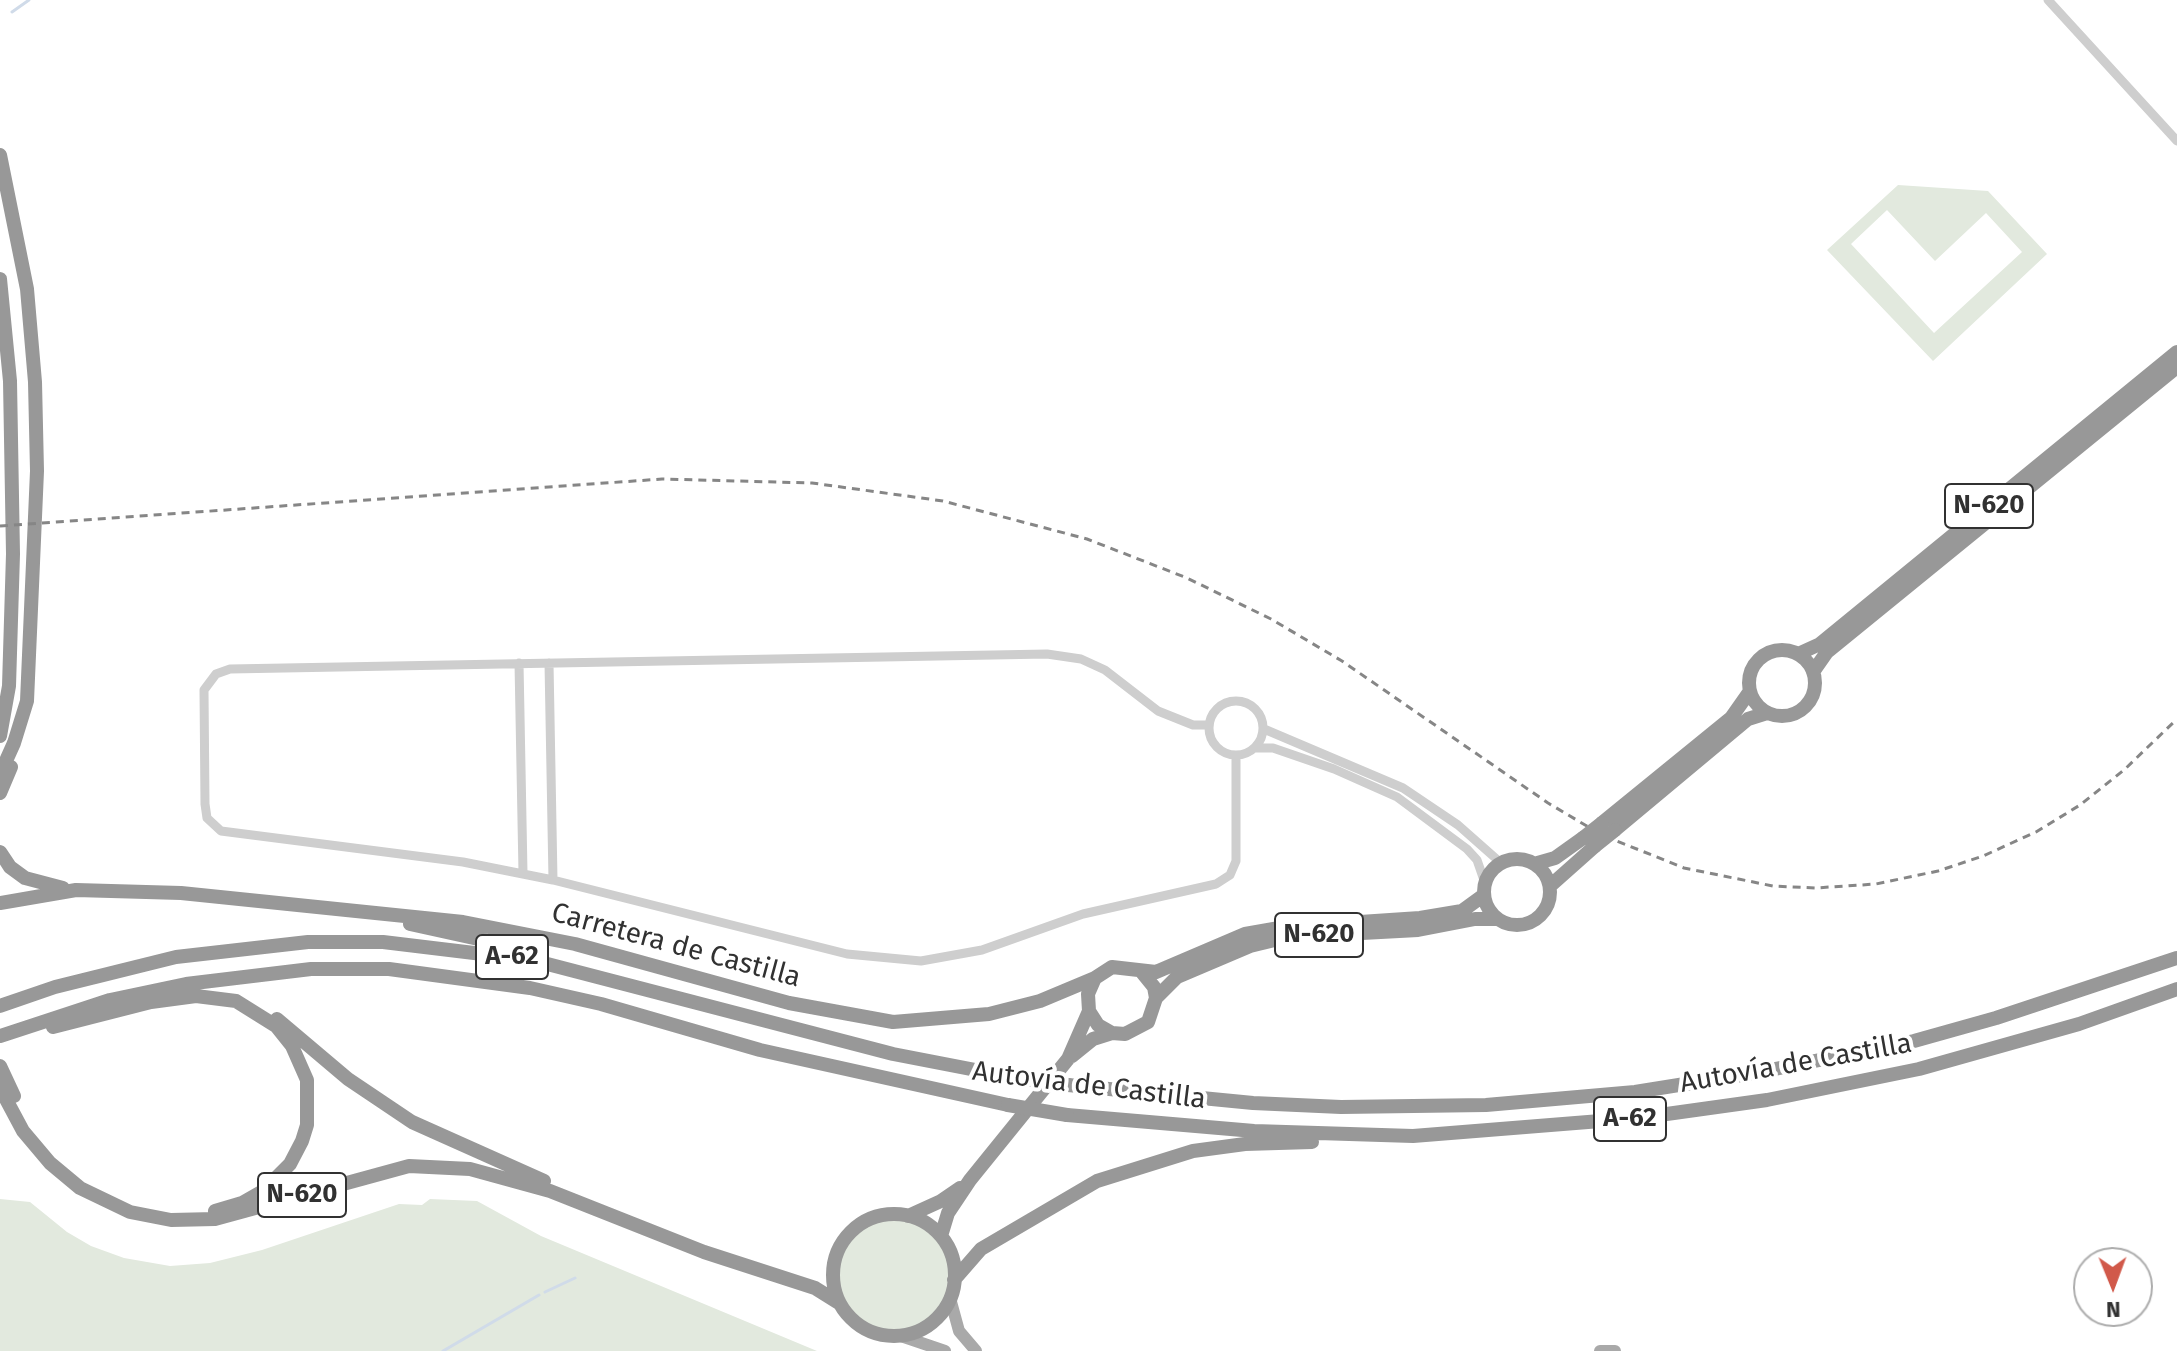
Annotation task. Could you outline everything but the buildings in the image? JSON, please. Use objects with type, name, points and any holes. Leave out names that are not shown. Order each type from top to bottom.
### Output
[{"type":"highway","points":[[0,155],[22,254],[35,382],[37,527],[27,701],[18,748],[0,793]]},
{"type":"highway","points":[[0,279],[10,381],[13,554],[9,686],[0,736]]},
{"type":"highway","name":"N-620","points":[[1609,826],[1731,718],[1750,691],[1750,672],[1765,654],[1787,650],[1798,654],[1820,644],[2177,352]]},
{"type":"highway","name":"N-620","points":[[941,1236],[948,1213],[970,1180],[1068,1059],[1093,1039],[1138,1030],[1148,1022],[1156,998],[1177,977],[1250,946],[1287,937],[1418,930],[1475,919],[1497,919],[1516,925],[1535,920],[1547,906],[1550,886],[1579,850],[1748,719],[1767,713],[1786,716],[1804,707],[1814,691],[1813,672],[1827,652],[2177,367]]},
{"type":"highway","points":[[1798,654],[1813,672]]},
{"type":"highway","points":[[1750,691],[1757,705],[1767,713]]},
{"type":"highway","points":[[0,774],[27,701]]},
{"type":"highway","name":"N-620","points":[[1068,1059],[1089,1011],[1088,994],[1095,978],[1112,967],[1122,965],[1156,972],[1245,934],[1285,927],[1420,918],[1462,911],[1485,889],[1501,863],[1524,860],[1534,864],[1579,850]]},
{"type":"highway","points":[[0,852],[10,867],[25,878],[76,890]]},
{"type":"highway","points":[[1534,864],[1550,886]]},
{"type":"highway","points":[[1485,889],[1488,908],[1497,919]]},
{"type":"highway","name":"Carretera de Castilla","points":[[0,903],[76,890],[196,894],[463,922],[575,944],[789,1003],[893,1022],[989,1014],[1040,1001],[1095,978]]},
{"type":"highway","points":[[327,907],[526,949],[623,977],[665,995]]},
{"type":"highway","name":"Autovía de Castilla","points":[[0,1006],[67,983],[176,957],[308,942],[383,942],[532,960],[893,1054],[1017,1078],[1238,1102],[1341,1107],[1486,1105],[1635,1092],[1760,1072],[1914,1041],[2041,1004],[2177,958]]},
{"type":"highway","name":"Autovía de Castilla","points":[[3,1040],[110,1000],[186,984],[311,969],[389,969],[454,975],[572,997],[760,1050],[1008,1105],[1067,1115],[1254,1131],[1413,1136],[1638,1118],[1767,1100],[1919,1069],[2004,1047],[2177,989]]},
{"type":"highway","points":[[1141,971],[1154,987],[1156,998]]},
{"type":"highway","points":[[45,1029],[97,1011],[168,993],[201,991],[236,995],[283,1023],[348,1079],[412,1122],[650,1231]]},
{"type":"highway","points":[[0,1066],[21,1110],[41,1142],[86,1181],[131,1203],[175,1212],[230,1207],[271,1185],[296,1154],[307,1125],[307,1080],[298,1058],[276,1026],[236,1001],[216,997],[178,997],[3,1040]]},
{"type":"highway","points":[[1089,1011],[1098,1025],[1112,1033]]},
{"type":"highway","name":"N-620","points":[[0,1088],[23,1131],[63,1175],[112,1205],[149,1216],[197,1221],[231,1217],[362,1176],[431,1165],[515,1181],[815,1288],[839,1303],[864,1328],[898,1335]]},
{"type":"highway","points":[[954,1280],[981,1249],[1097,1181],[1144,1164],[1245,1144],[1413,1136]]},
{"type":"highway","name":"N-620","points":[[839,1303],[833,1273],[841,1243],[863,1222],[893,1214],[908,1216],[941,1201],[970,1180]]},
{"type":"highway","points":[[898,1335],[929,1324],[950,1298],[954,1280],[949,1249],[941,1236],[908,1216]]},
{"type":"main road","points":[[950,1298],[959,1331],[976,1351]]},
{"type":"main road","points":[[898,1335],[945,1351]]},
{"type":"main road","points":[[1600,1351],[1615,1351]]},
{"type":"street","points":[[2048,0],[2177,141]]},
{"type":"street","points":[[1209,725],[1193,725],[1158,711],[1105,670],[1081,659],[1047,654],[224,670],[207,682],[204,690],[205,804],[207,818],[221,831],[463,862],[523,873],[847,954],[882,959],[951,958],[1083,914],[1216,884],[1230,875],[1236,861],[1236,755]]},
{"type":"street","points":[[519,663],[523,873]]},
{"type":"street","points":[[549,663],[553,880]]},
{"type":"street","points":[[1256,748],[1264,729],[1258,710],[1242,701],[1224,703],[1217,708],[1209,725],[1213,742],[1227,754],[1273,748],[1334,769],[1397,797],[1467,849],[1477,860],[1485,889]]},
{"type":"street","points":[[1264,729],[1403,788],[1458,825],[1501,863]]},
{"type":"shaded area","points":[[1898,185],[1988,191],[2047,254],[1933,361],[1827,250]],"holes":[[[1887,210],[1935,261],[1986,213],[2022,252],[1934,333],[1851,244]]]},
{"type":"shaded area","points":[[0,1199],[30,1202],[67,1232],[91,1246],[124,1258],[170,1266],[210,1263],[262,1250],[399,1204],[422,1205],[430,1199],[477,1201],[541,1236],[817,1351],[0,1351]]},
{"type":"shaded area","points":[[894,1220],[915,1224],[933,1236],[945,1254],[949,1275],[945,1296],[933,1314],[915,1326],[894,1330],[873,1326],[855,1314],[843,1296],[839,1275],[843,1254],[855,1236],[873,1224]]},
{"type":"waterway","points":[[12,12],[29,0]]},
{"type":"waterway","points":[[545,1292],[575,1278]]},
{"type":"waterway","points":[[443,1351],[539,1295]]},
{"type":"railway","points":[[0,526],[662,479],[812,483],[943,501],[1087,539],[1187,578],[1271,619],[1342,661],[1548,803],[1602,835],[1684,868],[1773,886],[1815,888],[1876,884],[1938,871],[1983,856],[2036,832],[2080,805],[2124,770],[2177,719]]}]
